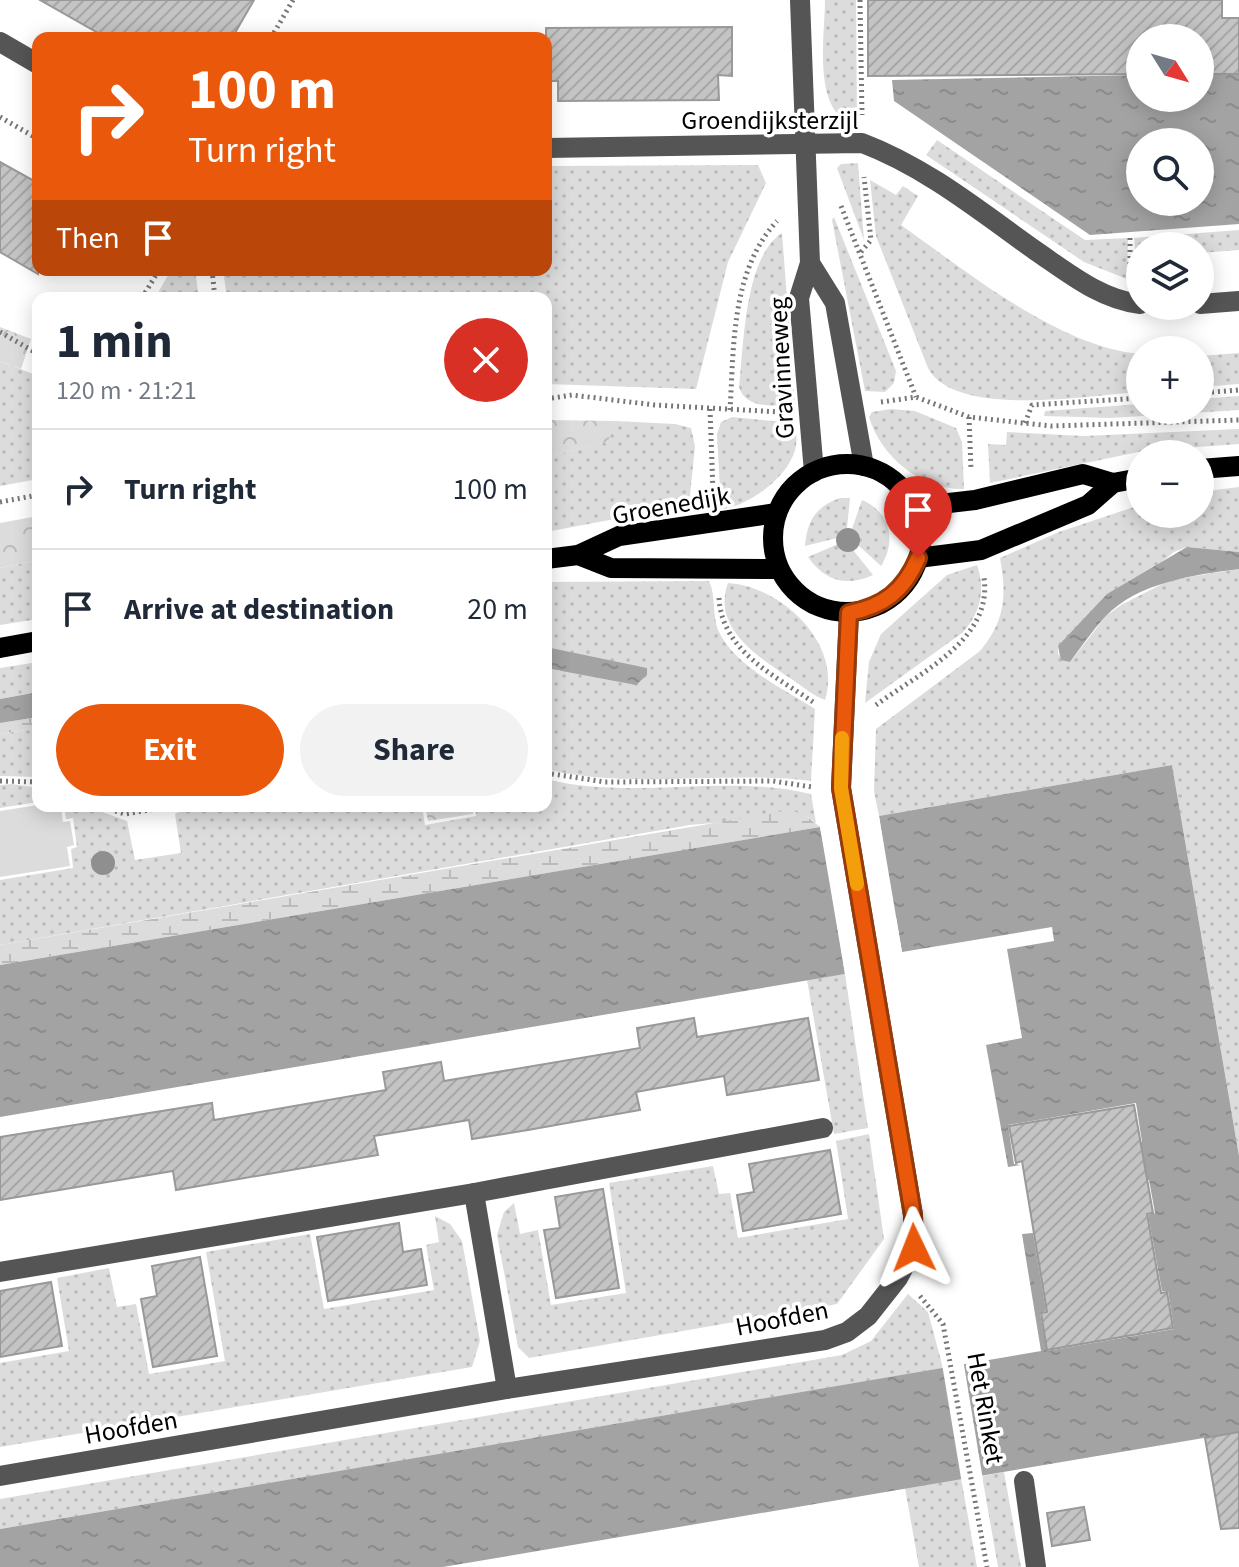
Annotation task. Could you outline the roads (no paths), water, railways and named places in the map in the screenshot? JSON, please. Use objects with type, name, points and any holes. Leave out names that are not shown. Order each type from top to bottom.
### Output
[{"type":"main road","points":[[838,464],[864,466],[885,474],[902,488],[914,507],[921,533],[918,558],[909,580],[893,597],[872,608],[849,613],[820,608],[795,592],[779,569],[772,541],[777,513],[785,496],[814,472],[838,464]]},
{"type":"main road","points":[[1214,468],[1239,466]]},
{"type":"main road","points":[[914,507],[975,500],[1083,474],[1113,483],[1126,481]]},
{"type":"main road","points":[[918,558],[981,550],[1088,505],[1113,483]]},
{"type":"main road","name":"Groenedijk","points":[[552,558],[578,555],[619,536],[777,513]]},
{"type":"main road","name":"Groenedijk","points":[[578,555],[611,568],[779,569]]},
{"type":"main road","points":[[0,648],[32,642]]},
{"type":"street","name":"Gravinneweg","points":[[800,0],[810,263],[799,298],[814,472]]},
{"type":"street","points":[[0,42],[32,61]]},
{"type":"street","name":"Groendijksterzijl","points":[[552,148],[862,143],[886,152],[932,179],[1087,286],[1126,299]]},
{"type":"street","name":"Gravinneweg","points":[[810,263],[835,303],[864,466]]},
{"type":"street","points":[[1214,303],[1239,301]]},
{"type":"street","name":"Hoofden","points":[[0,1476],[507,1389],[825,1340],[847,1332],[868,1316],[898,1278],[914,1248],[913,1215],[841,788],[849,613]]},
{"type":"street","points":[[0,1272],[474,1193],[823,1128]]},
{"type":"street","points":[[474,1193],[507,1389]]},
{"type":"street","name":"Het Rinket","points":[[1024,1481],[1036,1567]]},
{"type":"water","points":[[1239,73],[1239,224],[1090,235],[894,101],[892,80],[1126,75],[1126,112],[1214,112],[1214,74]]},
{"type":"water","points":[[1187,547],[1239,552],[1239,569],[1168,582],[1134,596],[1105,617],[1070,662],[1061,660],[1058,646],[1107,594]]},
{"type":"water","points":[[552,648],[647,668],[647,675],[636,685],[552,669]]},
{"type":"water","points":[[32,693],[32,718],[0,723],[0,699]]},
{"type":"water","points":[[1172,765],[1239,1156],[1239,1432],[443,1567],[0,1567],[0,1529],[1041,1351],[1022,1234],[1033,1233],[1046,1311],[1040,1313],[1047,1351],[1174,1329],[1168,1291],[1162,1291],[1148,1215],[1155,1213],[1149,1180],[1143,1181],[1136,1143],[1142,1142],[1136,1103],[1008,1125],[1014,1164],[1021,1165],[1008,1167],[986,1045],[1022,1038],[1007,949],[1054,941],[1052,927],[902,952],[896,917],[837,923],[845,974],[0,1117],[0,965],[820,827],[825,853],[884,848],[879,816]]}]
